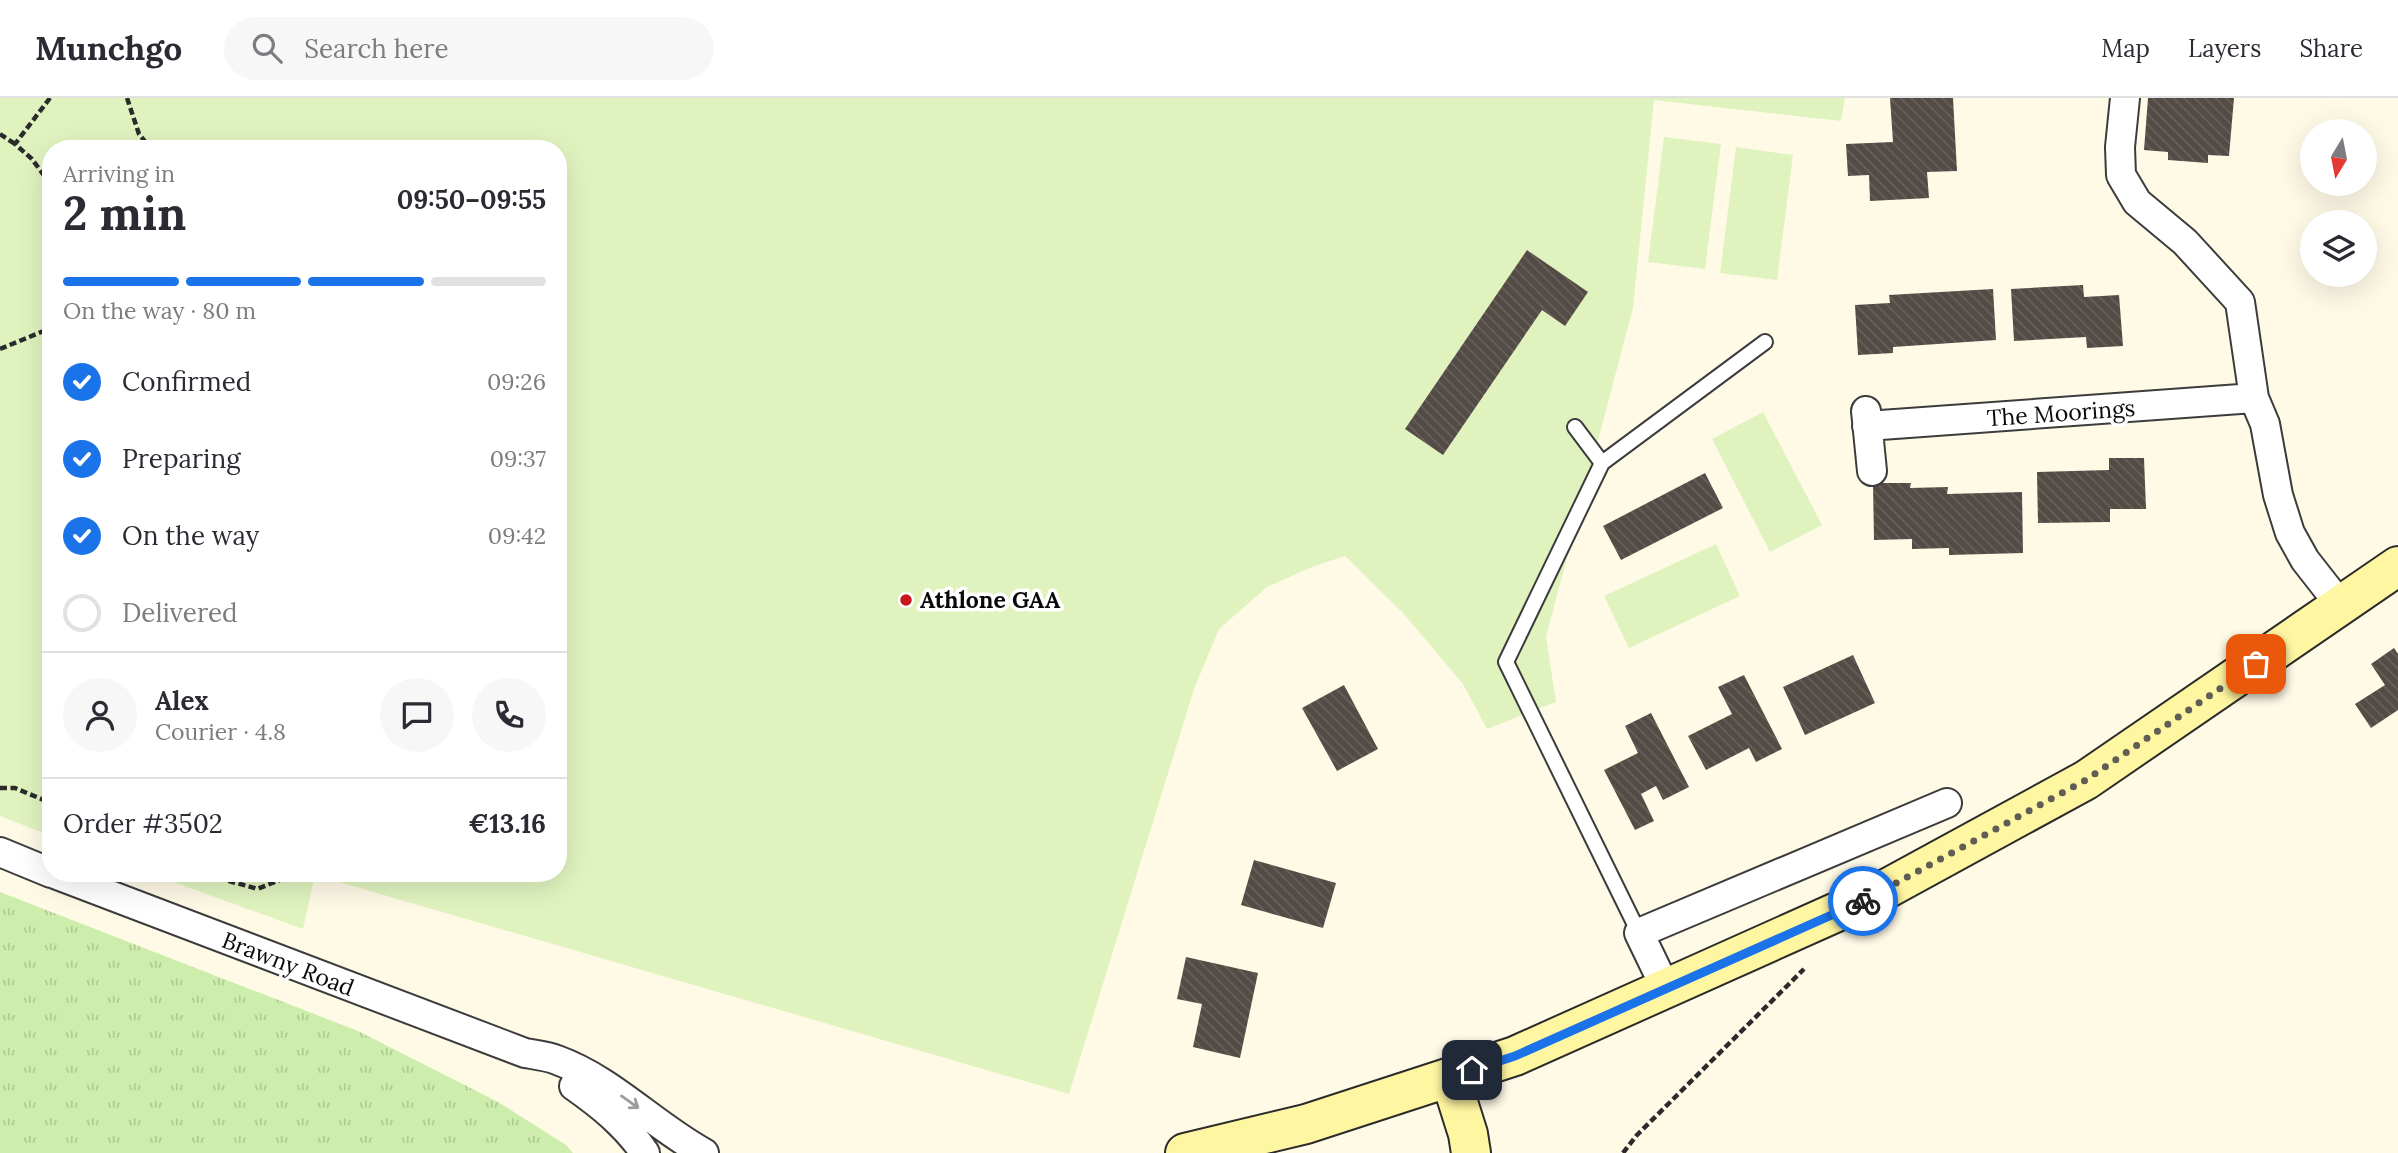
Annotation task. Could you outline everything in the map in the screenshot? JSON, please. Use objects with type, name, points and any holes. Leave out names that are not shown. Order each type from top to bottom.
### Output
[{"type":"main road","points":[[1185,1153],[1306,1124],[1515,1056],[1877,894],[2086,780],[2398,566]]},
{"type":"main road","points":[[1450,1077],[1468,1134],[1471,1153]]},
{"type":"street","points":[[2125,98],[2120,147],[2121,175],[2137,202],[2185,242],[2240,302],[2254,398],[2265,424],[2278,495],[2290,533],[2305,560],[2341,606]]},
{"type":"street","name":"The Moorings","points":[[1872,471],[1866,419],[2254,398]]},
{"type":"street","points":[[1666,989],[1639,933],[1947,803]]},
{"type":"street","name":"Brawny Road","points":[[0,852],[42,869]]},
{"type":"street","name":"Brawny Road","points":[[75,882],[525,1053],[557,1060],[594,1079],[679,1139],[704,1153]]},
{"type":"street","name":"Brawny Road","points":[[525,1053],[601,1106],[645,1153]]},
{"type":"lane","points":[[1639,933],[1506,662],[1602,463],[1765,342]]},
{"type":"lane","points":[[1575,427],[1602,463]]},
{"type":"path","points":[[15,144],[50,98]]},
{"type":"path","points":[[127,98],[139,134],[144,140]]},
{"type":"path","points":[[0,134],[32,159],[42,173]]},
{"type":"path","points":[[0,349],[42,332]]},
{"type":"path","points":[[0,788],[16,789],[42,799]]},
{"type":"path","points":[[227,882],[257,889],[275,882]]},
{"type":"path","points":[[1623,1153],[1637,1135],[1811,962]]},
{"type":"green space","name":"Athlone GAA","points":[[0,98],[1845,98],[1841,121],[1654,100],[1633,308],[1546,637],[1556,702],[1487,729],[1463,684],[1403,613],[1345,556],[1267,587],[1219,629],[1194,689],[1069,1094],[339,882],[567,882],[567,140],[42,140],[42,832],[0,816]]},
{"type":"green space","points":[[1664,137],[1721,144],[1705,269],[1648,262]]},
{"type":"green space","points":[[1736,147],[1793,155],[1777,280],[1720,273]]},
{"type":"green space","points":[[1763,412],[1822,525],[1770,552],[1712,439]]},
{"type":"green space","points":[[1716,544],[1740,596],[1629,648],[1604,596]]},
{"type":"green space","name":"Athlone GAA","points":[[174,882],[313,882],[303,929]]},
{"type":"green space","points":[[0,892],[358,1031],[498,1102],[566,1145],[573,1153],[0,1153]]},
{"type":"building","points":[[1890,98],[1953,98],[1957,171],[1927,172],[1929,198],[1870,201],[1869,175],[1848,176],[1846,144],[1893,142]]},
{"type":"building","points":[[2148,98],[2234,98],[2229,156],[2208,155],[2208,163],[2168,160],[2168,152],[2144,150]]},
{"type":"building","points":[[1527,250],[1588,292],[1565,326],[1542,310],[1443,455],[1405,429]]},
{"type":"building","points":[[2083,285],[2084,297],[2119,295],[2123,346],[2087,348],[2086,337],[2014,341],[2011,289]]},
{"type":"building","points":[[1993,289],[1996,340],[1893,347],[1893,353],[1858,355],[1855,305],[1890,303],[1889,295]]},
{"type":"building","points":[[2109,458],[2144,458],[2146,509],[2110,509],[2110,522],[2038,523],[2037,472],[2109,470]]},
{"type":"building","points":[[1705,473],[1723,508],[1621,560],[1603,526]]},
{"type":"building","points":[[1873,483],[1911,483],[1910,488],[1948,487],[1947,494],[2022,492],[2023,553],[1949,555],[1949,548],[1912,549],[1912,539],[1874,540]]},
{"type":"building","points":[[2394,648],[2398,654],[2398,710],[2371,728],[2355,704],[2385,685],[2371,664]]},
{"type":"building","points":[[1853,655],[1875,703],[1805,735],[1783,687]]},
{"type":"building","points":[[1744,675],[1782,749],[1756,762],[1749,748],[1706,770],[1688,736],[1732,714],[1718,687]]},
{"type":"building","points":[[1344,685],[1378,749],[1337,771],[1302,708]]},
{"type":"building","points":[[1651,713],[1689,787],[1663,800],[1656,786],[1641,794],[1654,821],[1635,830],[1604,770],[1638,753],[1625,726]]},
{"type":"building","points":[[1254,860],[1336,883],[1323,928],[1241,905]]},
{"type":"building","points":[[1186,957],[1258,973],[1240,1058],[1193,1047],[1202,1004],[1177,999]]},
{"type":"way so far","points":[[1863,901],[2086,780],[2256,664]]},
{"type":"place","name":"Athlone GAA","points":[[906,600]]},
{"type":"route","points":[[1472,1070],[1515,1056],[1863,901]]}]
